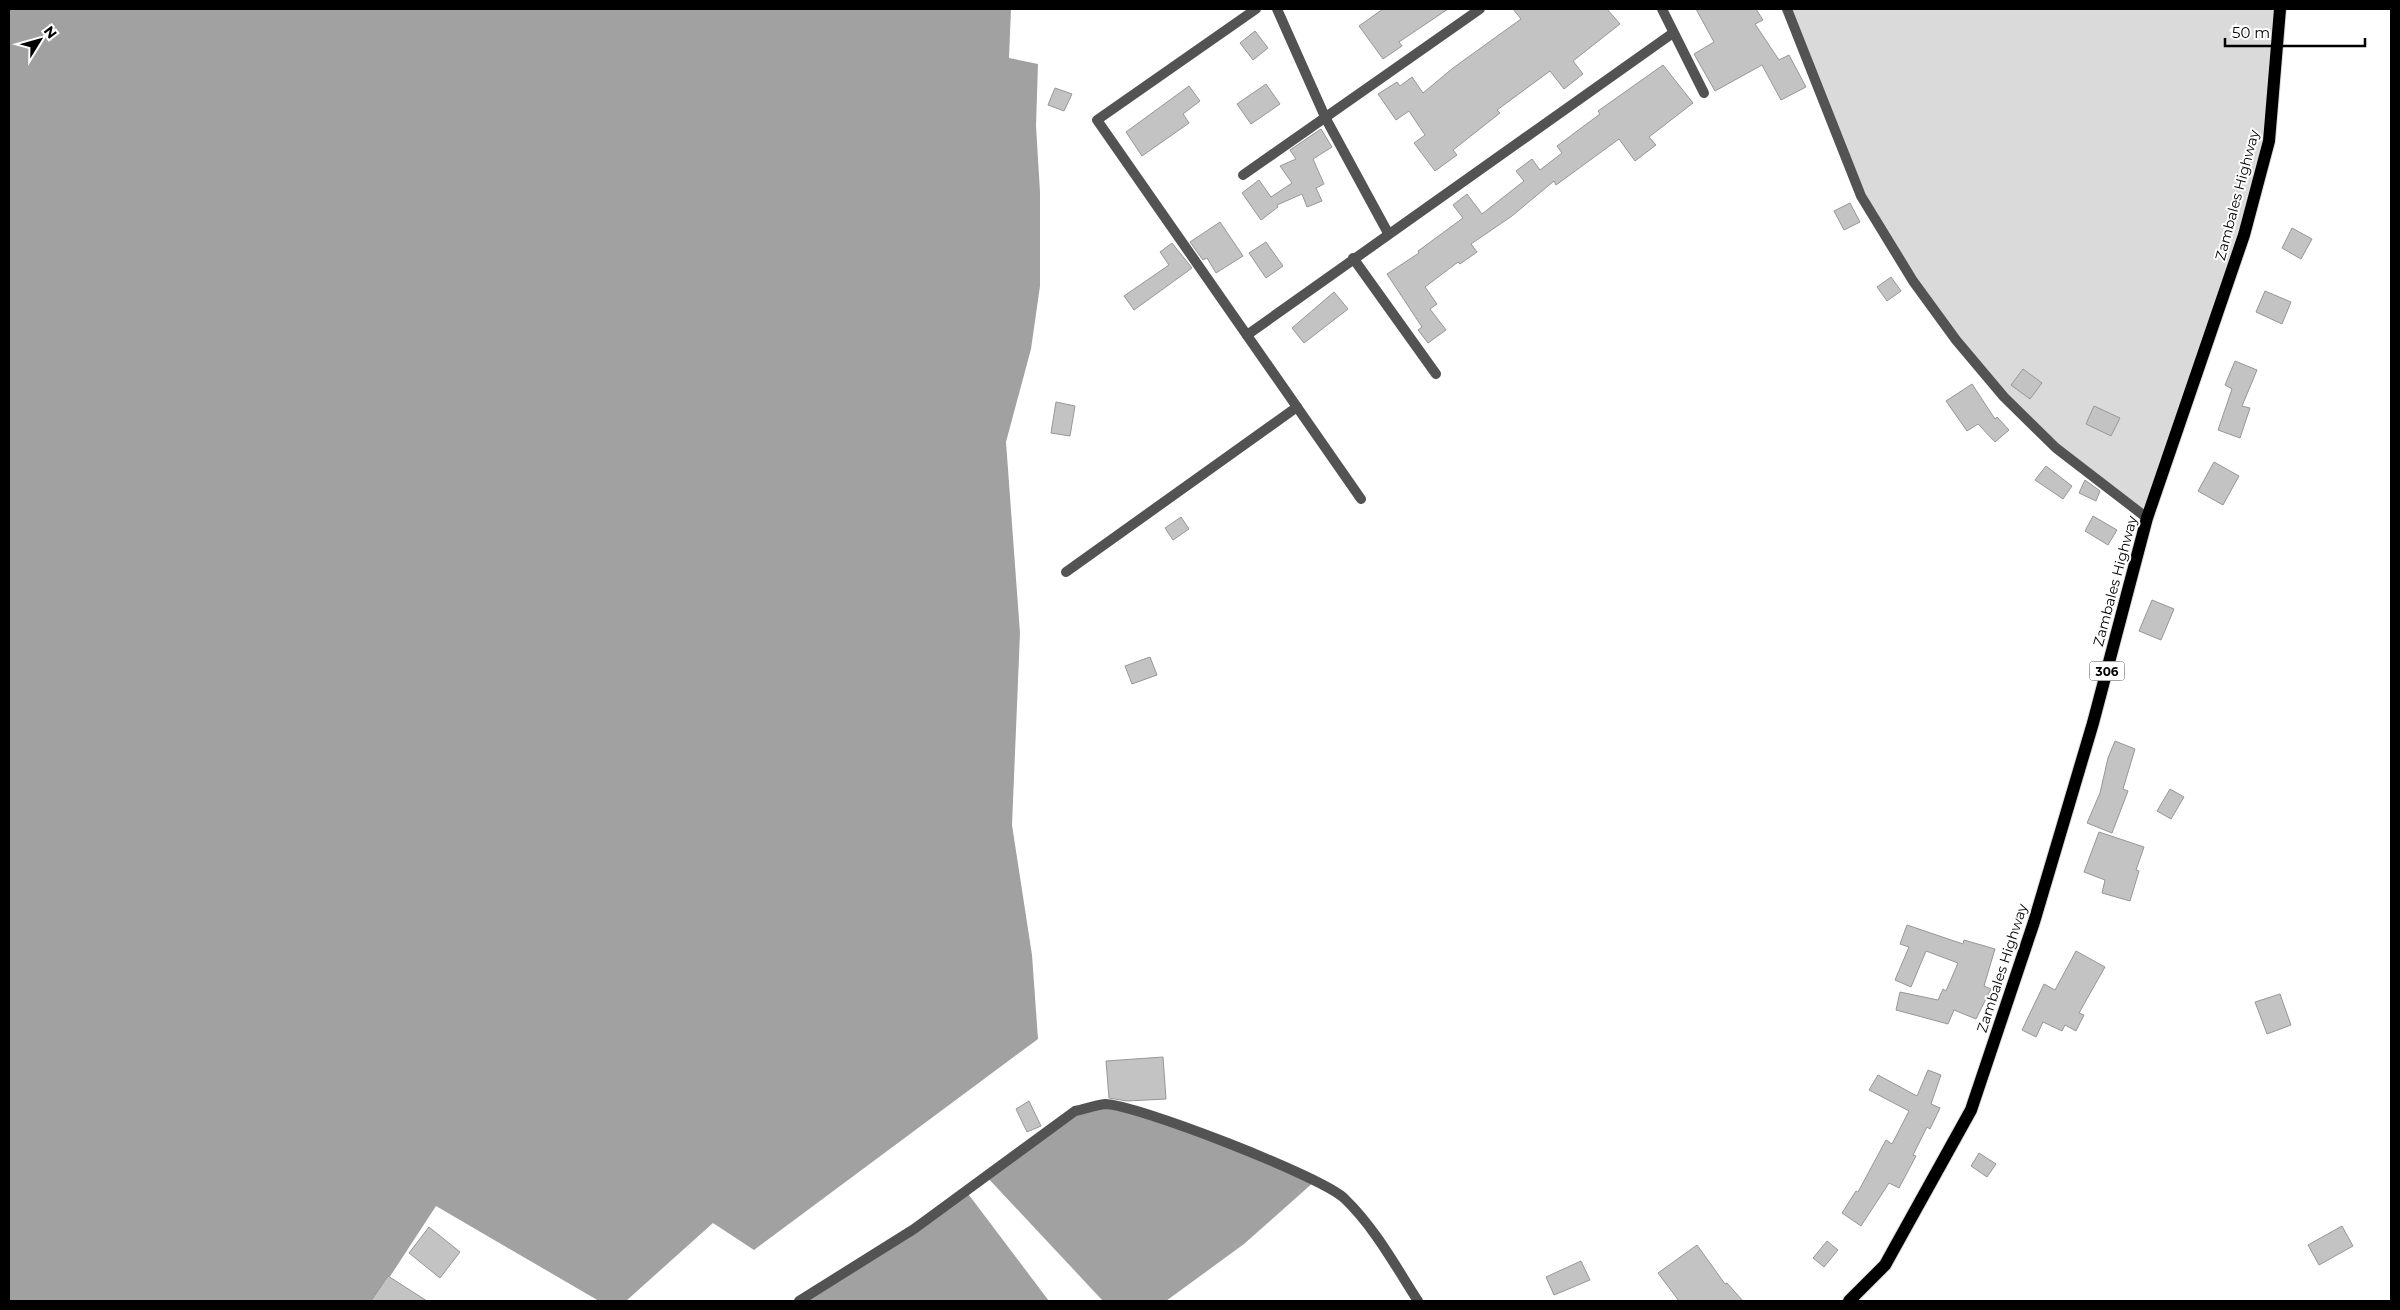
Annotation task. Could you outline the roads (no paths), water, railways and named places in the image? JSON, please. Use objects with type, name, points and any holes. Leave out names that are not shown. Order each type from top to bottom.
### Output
[{"type":"main road","name":"Zambales Highway","points":[[1849,1301],[1885,1265],[1971,1110],[2034,922],[2090,732],[2147,518],[2244,235],[2269,141],[2280,9]]},
{"type":"street","points":[[1256,9],[1098,120],[1361,499]]},
{"type":"street","points":[[1277,9],[1326,119],[1388,233]]},
{"type":"street","points":[[1243,175],[1326,119],[1480,9]]},
{"type":"street","points":[[1662,9],[1704,94]]},
{"type":"street","points":[[1787,9],[1861,196],[1913,281],[1956,340],[2004,397],[2056,448],[2147,518]]},
{"type":"street","points":[[1247,335],[1388,233],[1673,33]]},
{"type":"street","points":[[1353,258],[1436,374]]},
{"type":"street","points":[[1066,572],[1297,407]]},
{"type":"street","points":[[799,1301],[914,1229],[1075,1111],[1106,1104],[1144,1113],[1297,1171],[1344,1197],[1371,1230],[1418,1301]]}]
